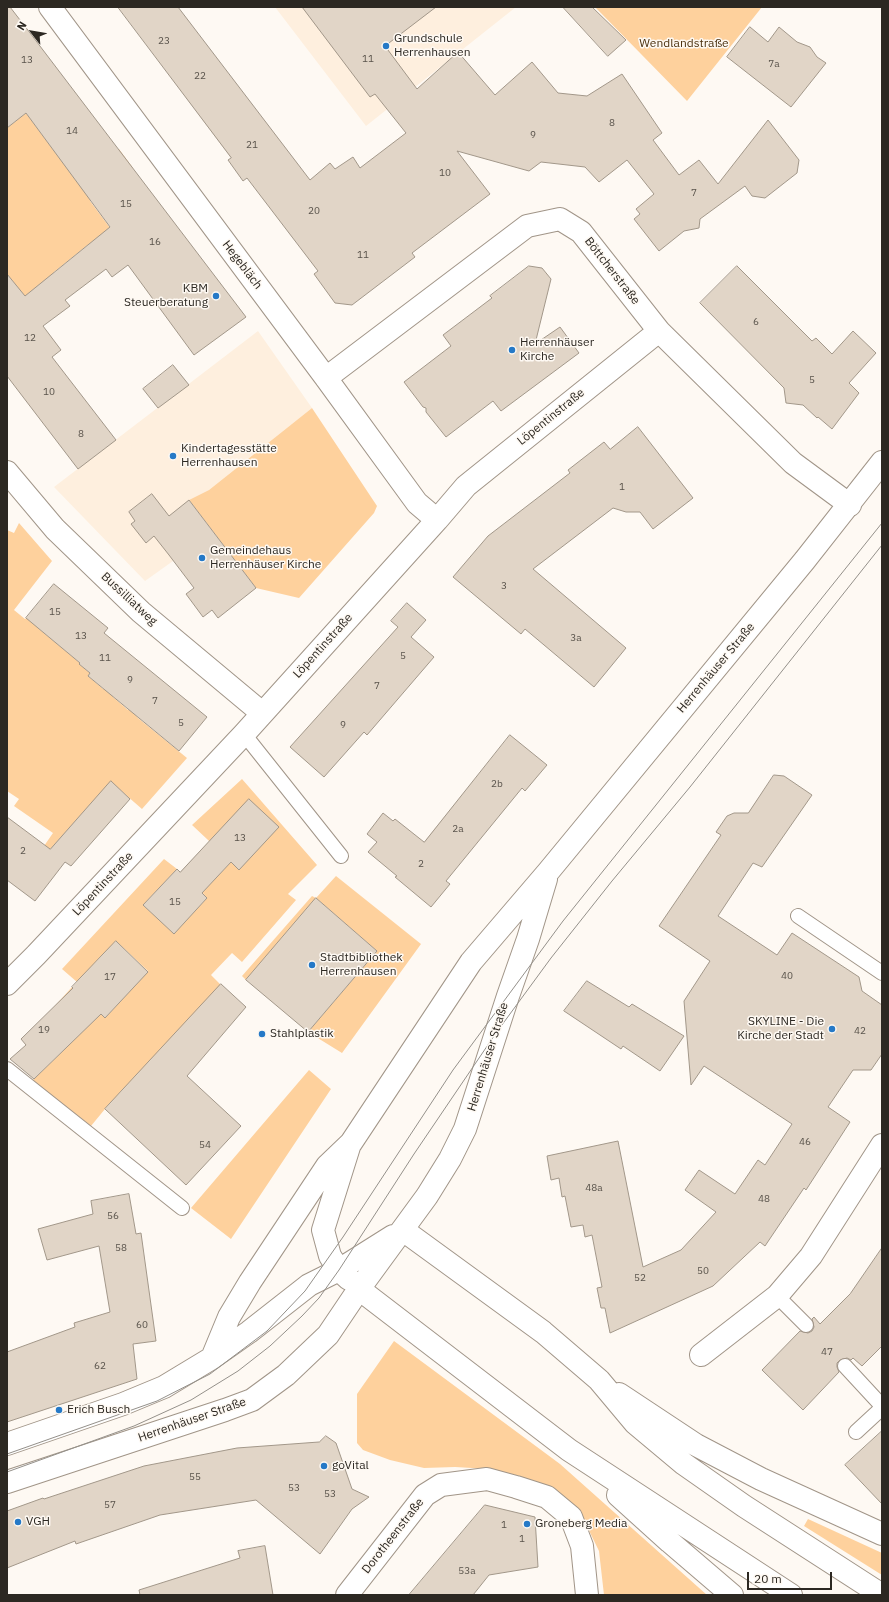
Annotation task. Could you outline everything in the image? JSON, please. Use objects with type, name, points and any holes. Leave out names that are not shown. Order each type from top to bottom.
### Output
[{"type":"main road","name":"Hegebläch","points":[[50,7],[418,503],[437,520]]},
{"type":"main road","name":"Böttcherstraße","points":[[326,378],[527,226],[560,219],[581,232],[659,330],[793,463],[850,505]]},
{"type":"main road","name":"Löpentinstraße","points":[[7,984],[42,950],[244,734],[466,486],[659,330]]},
{"type":"main road","name":"Herrenhäuser Straße","points":[[212,1358],[229,1317],[250,1282],[327,1166],[351,1142],[471,962],[548,872],[850,505],[882,462]]},
{"type":"main road","name":"Bussilliatweg","points":[[7,472],[55,529],[141,612],[262,714]]},
{"type":"main road","name":"Herrenhäuser Straße","points":[[7,1482],[252,1400],[286,1375],[328,1335],[359,1289],[427,1196],[450,1159],[465,1129],[528,938],[548,872]]},
{"type":"main road","name":"Herrenhäuser Straße","points":[[351,1142],[323,1230],[330,1256],[339,1270],[359,1289]]},
{"type":"main road","points":[[701,1355],[777,1296],[811,1256],[882,1145]]},
{"type":"main road","name":"Herrenhäuser Straße","points":[[7,1444],[123,1404],[157,1390],[212,1358],[249,1332],[309,1285],[339,1270],[403,1230]]},
{"type":"main road","points":[[403,1230],[543,1332],[599,1380],[696,1445],[761,1479],[882,1534]]},
{"type":"main road","points":[[359,1289],[569,1450],[791,1595]]},
{"type":"main road","points":[[599,1380],[635,1424],[684,1464],[744,1506],[882,1595]]},
{"type":"main road","points":[[569,1450],[670,1542],[732,1595]]},
{"type":"main road","name":"Dorotheenstraße","points":[[346,1595],[425,1495],[442,1484],[487,1480],[547,1497],[571,1517],[582,1546],[586,1595]]},
{"type":"lane","points":[[244,734],[341,856]]},
{"type":"lane","points":[[798,916],[882,973]]},
{"type":"lane","points":[[7,1069],[182,1208]]},
{"type":"lane","points":[[777,1296],[806,1324]]},
{"type":"lane","points":[[845,1366],[882,1407],[856,1432]]},
{"type":"shaded area","name":"Grundschule Herrenhausen","points":[[275,7],[516,7],[366,126]]},
{"type":"shaded area","name":"Kindertagesstätte Herrenhausen","points":[[258,331],[312,408],[209,490],[189,500],[173,561],[145,581],[54,487]]},
{"type":"green space","name":"Wendlandstraße","points":[[595,7],[762,7],[687,101]]},
{"type":"green space","points":[[26,113],[77,181],[119,149],[133,168],[90,201],[119,240],[98,256],[89,244],[54,272],[62,284],[29,302],[7,274],[7,128]]},
{"type":"green space","points":[[312,408],[377,506],[374,513],[299,598],[256,588],[189,500],[209,490]]},
{"type":"green space","points":[[19,523],[52,561],[14,610],[25,619],[28,617],[37,625],[37,627],[80,663],[79,664],[90,673],[88,676],[103,689],[106,686],[115,694],[113,697],[128,710],[131,708],[138,718],[187,758],[142,809],[111,782],[50,850],[44,846],[53,833],[14,806],[19,799],[7,791],[7,530],[14,533]]},
{"type":"green space","points":[[242,779],[317,865],[288,894],[296,900],[242,962],[232,953],[211,975],[221,985],[105,1109],[91,1126],[32,1081],[80,1034],[54,1007],[72,987],[105,1018],[148,971],[116,941],[77,982],[62,969],[164,859],[177,869],[143,905],[174,933],[207,898],[202,892],[231,862],[239,869],[192,825]]},
{"type":"green space","points":[[336,876],[421,944],[342,1053],[308,1032],[377,951],[316,898]]},
{"type":"green space","points":[[312,896],[316,898],[246,980],[242,976]]},
{"type":"green space","points":[[309,1070],[331,1089],[231,1239],[191,1208]]},
{"type":"green space","points":[[394,1341],[560,1464],[707,1595],[604,1595],[599,1551],[579,1510],[552,1490],[520,1476],[489,1469],[455,1467],[424,1468],[390,1460],[363,1450],[357,1443],[357,1394]]},
{"type":"green space","points":[[808,1519],[882,1553],[882,1575],[804,1526]]},
{"type":"building","points":[[7,7],[10,7],[27,29],[246,317],[194,355],[128,265],[112,277],[106,269],[65,300],[70,306],[43,326],[61,350],[52,357],[116,440],[78,469],[7,376],[7,274],[25,296],[110,227],[26,113],[7,128]]},
{"type":"building","points":[[118,7],[178,7],[310,180],[330,163],[335,169],[353,157],[360,168],[406,133],[375,94],[370,97],[302,7],[436,7],[385,46],[417,89],[458,52],[495,95],[532,62],[558,93],[587,96],[622,74],[662,133],[653,140],[679,175],[699,160],[718,184],[768,120],[799,160],[797,173],[765,198],[752,196],[745,186],[700,219],[699,228],[684,231],[659,251],[634,219],[640,214],[636,209],[654,194],[627,160],[599,182],[585,167],[541,162],[529,171],[457,151],[490,194],[412,253],[415,257],[352,305],[335,303],[314,274],[318,271],[247,178],[243,181],[228,160],[231,158]]},
{"type":"building","points":[[563,7],[592,7],[626,40],[608,56]]},
{"type":"building","points":[[750,27],[768,42],[779,27],[797,42],[810,47],[817,57],[826,63],[791,107],[727,57]]},
{"type":"building","name":"Herrenhäuser Kirche","points":[[529,266],[542,268],[551,279],[535,344],[560,327],[579,353],[501,411],[493,401],[446,437],[426,412],[426,408],[423,407],[404,382],[451,346],[443,335],[492,298],[490,296]]},
{"type":"building","points":[[737,266],[812,341],[816,338],[832,354],[853,331],[876,353],[849,383],[859,393],[832,429],[803,405],[786,403],[784,388],[700,303]]},
{"type":"building","points":[[173,365],[189,385],[158,408],[143,389]]},
{"type":"building","points":[[638,427],[693,498],[653,529],[640,512],[626,512],[613,508],[533,569],[626,648],[594,687],[525,629],[521,634],[453,577],[488,536],[570,473],[568,470],[604,442],[610,449]]},
{"type":"building","name":"Gemeindehaus Herrenhäuser Kirche","points":[[152,494],[169,516],[189,500],[256,588],[218,618],[212,610],[203,617],[186,594],[194,588],[169,555],[154,536],[146,543],[131,524],[135,521],[129,512]]},
{"type":"building","points":[[54,584],[108,628],[104,633],[207,717],[179,751],[88,676],[90,673],[79,664],[80,663],[26,618]]},
{"type":"building","points":[[407,603],[426,620],[411,637],[434,657],[367,735],[364,732],[324,777],[290,747],[398,627],[391,621]]},
{"type":"building","points":[[510,735],[547,765],[525,791],[522,788],[446,881],[450,884],[431,907],[368,852],[377,842],[367,834],[383,813],[393,821],[395,819],[424,842]]},
{"type":"building","points":[[774,775],[784,776],[812,795],[762,867],[753,863],[718,916],[777,955],[792,933],[859,977],[862,991],[882,1005],[882,1054],[871,1070],[853,1070],[828,1107],[850,1122],[806,1190],[804,1188],[765,1246],[760,1242],[713,1286],[610,1333],[605,1308],[601,1308],[597,1288],[602,1287],[592,1235],[585,1237],[583,1225],[571,1227],[565,1196],[562,1197],[559,1178],[551,1180],[547,1156],[618,1141],[643,1267],[681,1250],[716,1212],[685,1190],[699,1170],[735,1194],[758,1160],[765,1165],[792,1124],[704,1066],[691,1085],[684,1001],[710,961],[659,926],[721,835],[716,832],[727,816],[734,813],[748,813]]},
{"type":"building","points":[[111,781],[130,799],[71,866],[65,862],[35,901],[7,880],[7,817],[50,849]]},
{"type":"building","points":[[249,799],[279,827],[239,870],[231,862],[202,893],[207,898],[174,934],[143,905],[177,869],[180,872]]},
{"type":"building","name":"Stadtbibliothek Herrenhausen","points":[[316,898],[377,951],[308,1032],[246,980]]},
{"type":"building","points":[[116,941],[148,972],[105,1018],[101,1014],[34,1079],[10,1059],[26,1045],[21,1039],[73,988],[72,987]]},
{"type":"building","points":[[587,981],[629,1007],[632,1004],[684,1036],[660,1071],[623,1046],[621,1049],[564,1011]]},
{"type":"building","points":[[221,984],[246,1007],[187,1076],[241,1126],[186,1185],[105,1109]]},
{"type":"building","points":[[129,1194],[136,1234],[141,1233],[156,1341],[133,1344],[137,1379],[7,1422],[7,1352],[75,1327],[74,1323],[110,1312],[99,1246],[47,1260],[38,1229],[93,1214],[91,1201]]},
{"type":"building","points":[[882,1248],[882,1346],[862,1366],[853,1358],[851,1360],[847,1358],[840,1360],[837,1363],[839,1372],[803,1410],[762,1370],[800,1331],[808,1333],[812,1331],[814,1327],[812,1319],[814,1317],[820,1324],[850,1294]]},
{"type":"building","points":[[882,1431],[882,1504],[845,1465]]},
{"type":"building","points":[[326,1436],[336,1443],[352,1489],[369,1497],[352,1509],[320,1554],[256,1500],[160,1515],[76,1544],[75,1541],[7,1568],[7,1511],[144,1466],[237,1448],[319,1442]]},
{"type":"building","points":[[485,1505],[535,1517],[538,1567],[489,1575],[473,1595],[409,1595]]},
{"type":"building","points":[[265,1546],[273,1595],[140,1595],[139,1590],[240,1558],[238,1551]]},
{"type":"tram line","points":[[7,1454],[157,1401],[210,1374],[267,1331],[305,1291],[343,1237],[453,1070],[563,921],[882,523]]},
{"type":"tram line","points":[[7,1472],[134,1426],[191,1400],[238,1371],[270,1346],[319,1298],[496,1033],[551,958],[612,881],[690,787],[882,545]]},
{"type":"place","name":"Grundschule Herrenhausen","points":[[386,46]]},
{"type":"place","name":"KBM Steuerberatung","points":[[216,296]]},
{"type":"place","name":"Herrenhäuser Kirche","points":[[512,350]]},
{"type":"place","name":"Kindertagesstätte Herrenhausen","points":[[173,456]]},
{"type":"place","name":"Gemeindehaus Herrenhäuser Kirche","points":[[202,558]]},
{"type":"place","name":"Stadtbibliothek Herrenhausen","points":[[312,965]]},
{"type":"place","name":"SKYLINE - Die Kirche der Stadt","points":[[832,1029]]},
{"type":"place","name":"Stahlplastik","points":[[262,1034]]},
{"type":"place","name":"Erich Busch","points":[[59,1410]]},
{"type":"place","name":"goVital","points":[[324,1466]]},
{"type":"place","name":"VGH","points":[[18,1522]]},
{"type":"place","name":"Groneberg Media","points":[[527,1524]]}]
